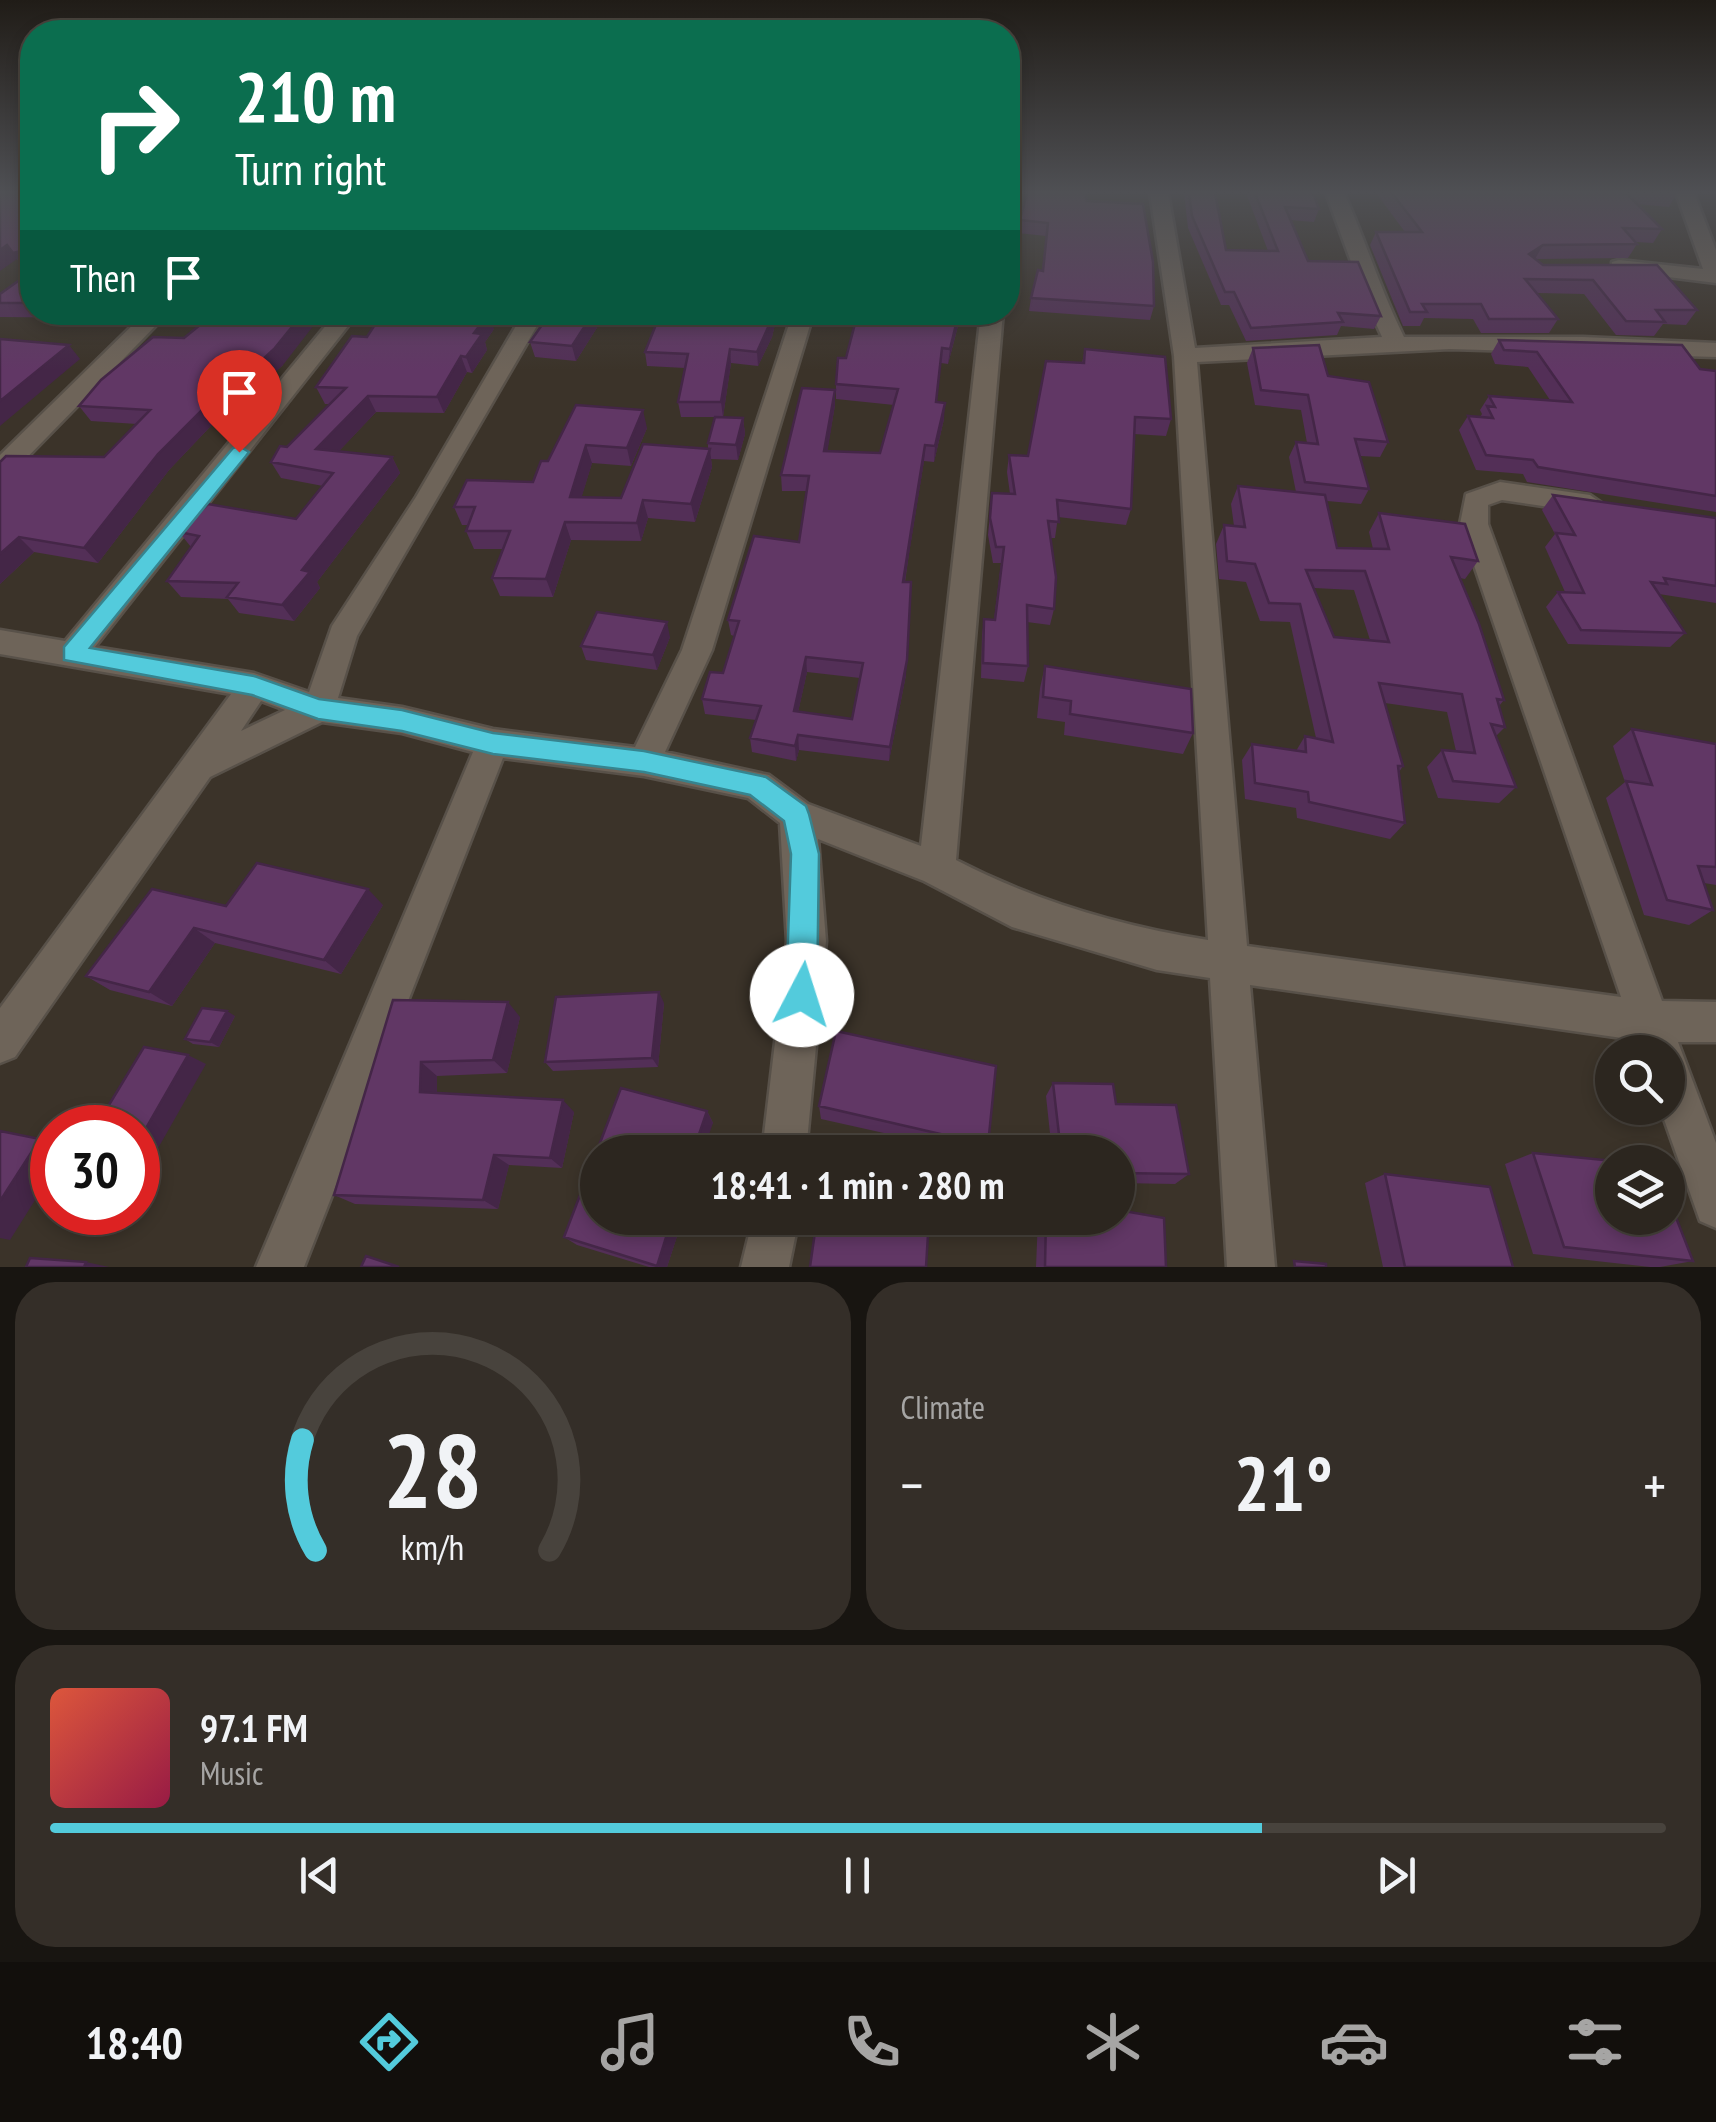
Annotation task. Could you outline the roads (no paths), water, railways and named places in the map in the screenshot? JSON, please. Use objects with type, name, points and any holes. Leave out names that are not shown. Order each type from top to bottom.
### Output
[{"type":"street","points":[[1168,252],[1184,356],[1251,1267]]},
{"type":"street","points":[[1361,252],[1364,277],[1396,343]]},
{"type":"street","points":[[1598,266],[1716,276],[1707,252]]},
{"type":"street","points":[[0,470],[146,325]]},
{"type":"street","points":[[72,654],[338,325]]},
{"type":"street","points":[[198,767],[318,709],[343,634],[427,500],[528,325]]},
{"type":"street","points":[[644,762],[697,650],[800,325]]},
{"type":"street","points":[[937,869],[991,325]]},
{"type":"street","points":[[1184,356],[1304,345],[1541,340],[1716,350]]},
{"type":"street","points":[[1618,508],[1500,491],[1475,500],[1474,524],[1533,701],[1654,1035]]},
{"type":"street","points":[[0,642],[254,686],[318,709],[402,720],[493,743],[644,762],[757,785],[796,814],[937,869],[1012,909],[1078,930],[1157,951],[1644,1035]]},
{"type":"street","points":[[0,1042],[254,686]]},
{"type":"street","points":[[280,1267],[493,743]]},
{"type":"street","points":[[786,1135],[806,956],[805,854],[796,814]]},
{"type":"street","points":[[1663,1035],[1716,1022]]},
{"type":"street","points":[[1685,1118],[1716,1205]]},
{"type":"street","points":[[765,1267],[772,1235]]}]
